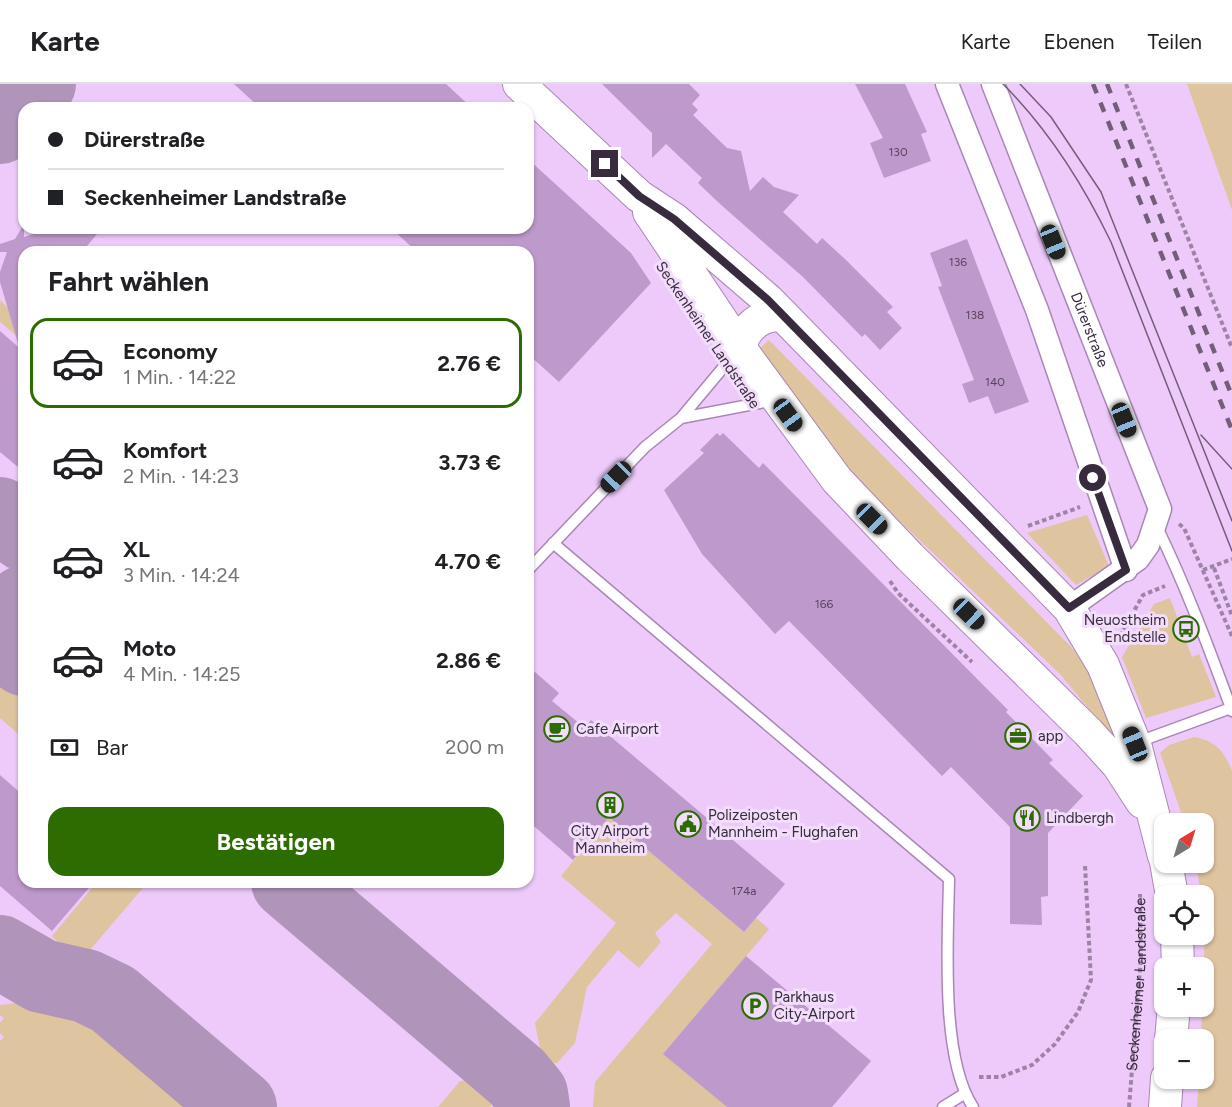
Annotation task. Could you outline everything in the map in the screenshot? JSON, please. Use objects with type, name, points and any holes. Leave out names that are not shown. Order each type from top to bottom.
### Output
[{"type":"main road","name":"Seckenheimer Landstraße","points":[[519,84],[639,196],[674,219],[783,315],[1069,608],[1103,665],[1127,754],[1154,827]]},
{"type":"main road","name":"Seckenheimer Landstraße","points":[[639,196],[777,400],[824,463],[872,519],[1072,715],[1127,754]]},
{"type":"main road","points":[[740,348],[742,338],[754,322],[773,315],[783,315]]},
{"type":"main road","points":[[1165,1107],[1166,1089]]},
{"type":"street","points":[[947,84],[1037,310],[1126,570]]},
{"type":"street","name":"Dürerstraße","points":[[993,84],[1158,517]]},
{"type":"street","points":[[1069,608],[1126,570],[1149,545],[1158,517]]},
{"type":"lane","points":[[534,564],[645,447],[681,418],[740,348]]},
{"type":"lane","points":[[681,418],[777,400]]},
{"type":"lane","points":[[1127,754],[1166,730],[1231,710],[1215,659],[1158,517]]},
{"type":"lane","points":[[553,543],[949,879],[948,961],[952,1050],[964,1094],[973,1107]]},
{"type":"lane","points":[[943,1107],[964,1094]]},
{"type":"path","points":[[1126,84],[1232,348]]},
{"type":"path","points":[[999,537],[1100,499]]},
{"type":"path","points":[[1158,517],[1185,528],[1232,636]]},
{"type":"path","points":[[1203,570],[1214,568],[1232,559]]},
{"type":"path","points":[[1214,568],[1232,616]]},
{"type":"path","points":[[885,574],[898,593],[974,663]]},
{"type":"path","points":[[1120,637],[1143,595],[1182,579]]},
{"type":"path","points":[[957,1074],[967,1077],[1001,1077],[1032,1065],[1055,1044],[1078,1012],[1091,980],[1085,865]]},
{"type":"path","name":"Seckenheimer Landstraße","points":[[1130,1107],[1142,957],[1140,883]]},
{"type":"shaded area","points":[[1187,84],[1232,84],[1232,210]]},
{"type":"shaded area","points":[[0,300],[12,312],[18,337],[0,322]]},
{"type":"shaded area","points":[[769,340],[1074,650],[1102,692],[1118,744],[1060,674],[868,491],[806,418],[759,349]]},
{"type":"shaded area","points":[[1087,515],[1109,566],[1076,585],[1027,533]]},
{"type":"shaded area","points":[[1170,598],[1192,657],[1199,654],[1216,697],[1146,718],[1122,657],[1154,604]]},
{"type":"shaded area","points":[[0,655],[18,670],[18,734],[0,718]]},
{"type":"shaded area","points":[[1194,737],[1208,741],[1214,744],[1226,758],[1232,771],[1232,1107],[1197,1107],[1198,1089],[1214,1089],[1214,1029],[1201,1029],[1202,1017],[1214,1017],[1214,957],[1204,957],[1204,945],[1214,945],[1214,885],[1199,885],[1198,873],[1214,873],[1214,813],[1181,813],[1160,753],[1169,745]]},
{"type":"shaded area","points":[[609,817],[744,932],[756,918],[769,929],[664,1053],[727,1107],[593,1107],[595,1082],[712,944],[676,913],[655,933],[661,942],[639,968],[618,950],[587,987],[575,1043],[557,1063],[543,1064],[535,1023],[616,923],[561,876]]},
{"type":"shaded area","points":[[92,888],[143,888],[78,964],[52,936]]},
{"type":"shaded area","points":[[67,997],[82,1001],[207,1107],[0,1107],[0,1041],[4,1037],[0,1033],[0,1023],[4,1018],[0,1015],[0,1005]]},
{"type":"shaded area","points":[[468,1080],[489,1085],[491,1107],[438,1107],[460,1081]]},
{"type":"building","points":[[234,84],[446,84],[466,102],[254,102]]},
{"type":"building","points":[[602,84],[689,84],[700,95],[692,104],[698,110],[693,115],[727,148],[741,151],[750,191],[763,177],[774,187],[799,195],[783,212],[817,244],[822,238],[845,259],[893,307],[887,312],[902,328],[880,350],[865,334],[862,337],[803,277],[698,183],[702,178],[666,144],[652,158],[652,133]]},
{"type":"building","points":[[855,84],[905,84],[927,132],[921,134],[931,161],[884,178],[870,143],[883,138]]},
{"type":"building","points":[[534,164],[631,253],[651,283],[559,382],[534,359],[534,246],[410,246],[398,234],[534,234]]},
{"type":"building","points":[[18,234],[24,234],[24,237],[33,234],[97,234],[87,246],[18,246],[18,343],[0,282],[0,272],[7,252],[0,252],[0,244],[15,239]]},
{"type":"building","points":[[967,239],[1029,402],[995,414],[988,396],[969,403],[962,384],[974,380],[938,287],[942,286],[930,253]]},
{"type":"building","points":[[0,331],[18,347],[18,467],[0,452]]},
{"type":"building","points":[[717,433],[720,436],[723,433],[759,468],[763,463],[1008,710],[1006,712],[1053,760],[1049,763],[1083,796],[1048,833],[1048,896],[1041,897],[1042,925],[1010,924],[1010,827],[951,767],[942,776],[789,621],[775,634],[702,554],[664,490],[704,453],[700,450]]},
{"type":"building","name":"City Airport Mannheim","points":[[534,671],[559,693],[552,701],[585,728],[591,720],[785,884],[744,932],[609,817],[573,860],[534,826]]},
{"type":"building","points":[[0,775],[18,791],[18,888],[89,888],[52,931],[0,886]]},
{"type":"building","name":"Parkhaus City-Airport","points":[[746,956],[871,1061],[832,1107],[727,1107],[663,1054]]},
{"type":"taxiway","points":[[23,102],[39,84]]},
{"type":"taxiway","points":[[0,127],[18,107]]},
{"type":"taxiway","points":[[0,514],[18,529]]},
{"type":"taxiway","points":[[18,614],[15,623],[15,638],[18,647]]},
{"type":"taxiway","points":[[295,888],[517,1077],[531,1094],[533,1107]]},
{"type":"taxiway","points":[[0,952],[42,976],[86,986],[113,999],[240,1107]]},
{"type":"tram line","points":[[1003,84],[1050,138],[1089,199],[1111,242],[1232,551]]},
{"type":"tram line","points":[[1020,84],[1051,117],[1101,192],[1232,521]]},
{"type":"tram line","points":[[1201,435],[1232,469]]},
{"type":"railway","points":[[1093,84],[1232,430]]},
{"type":"railway","points":[[1107,84],[1232,396]]},
{"type":"place","name":"Neuostheim Endstelle","points":[[1186,629]]},
{"type":"place","name":"Cafe Airport","points":[[557,729]]},
{"type":"place","name":"app","points":[[1018,736]]},
{"type":"place","name":"City Airport Mannheim","points":[[610,805]]},
{"type":"place","name":"Lindbergh","points":[[1027,818]]},
{"type":"place","name":"Polizeiposten Mannheim - Flughafen","points":[[688,824]]},
{"type":"place","name":"Parkhaus City-Airport","points":[[755,1006]]},
{"type":"route","points":[[605,164],[639,196],[674,219],[768,300],[1069,608],[1126,570],[1093,478]]}]
